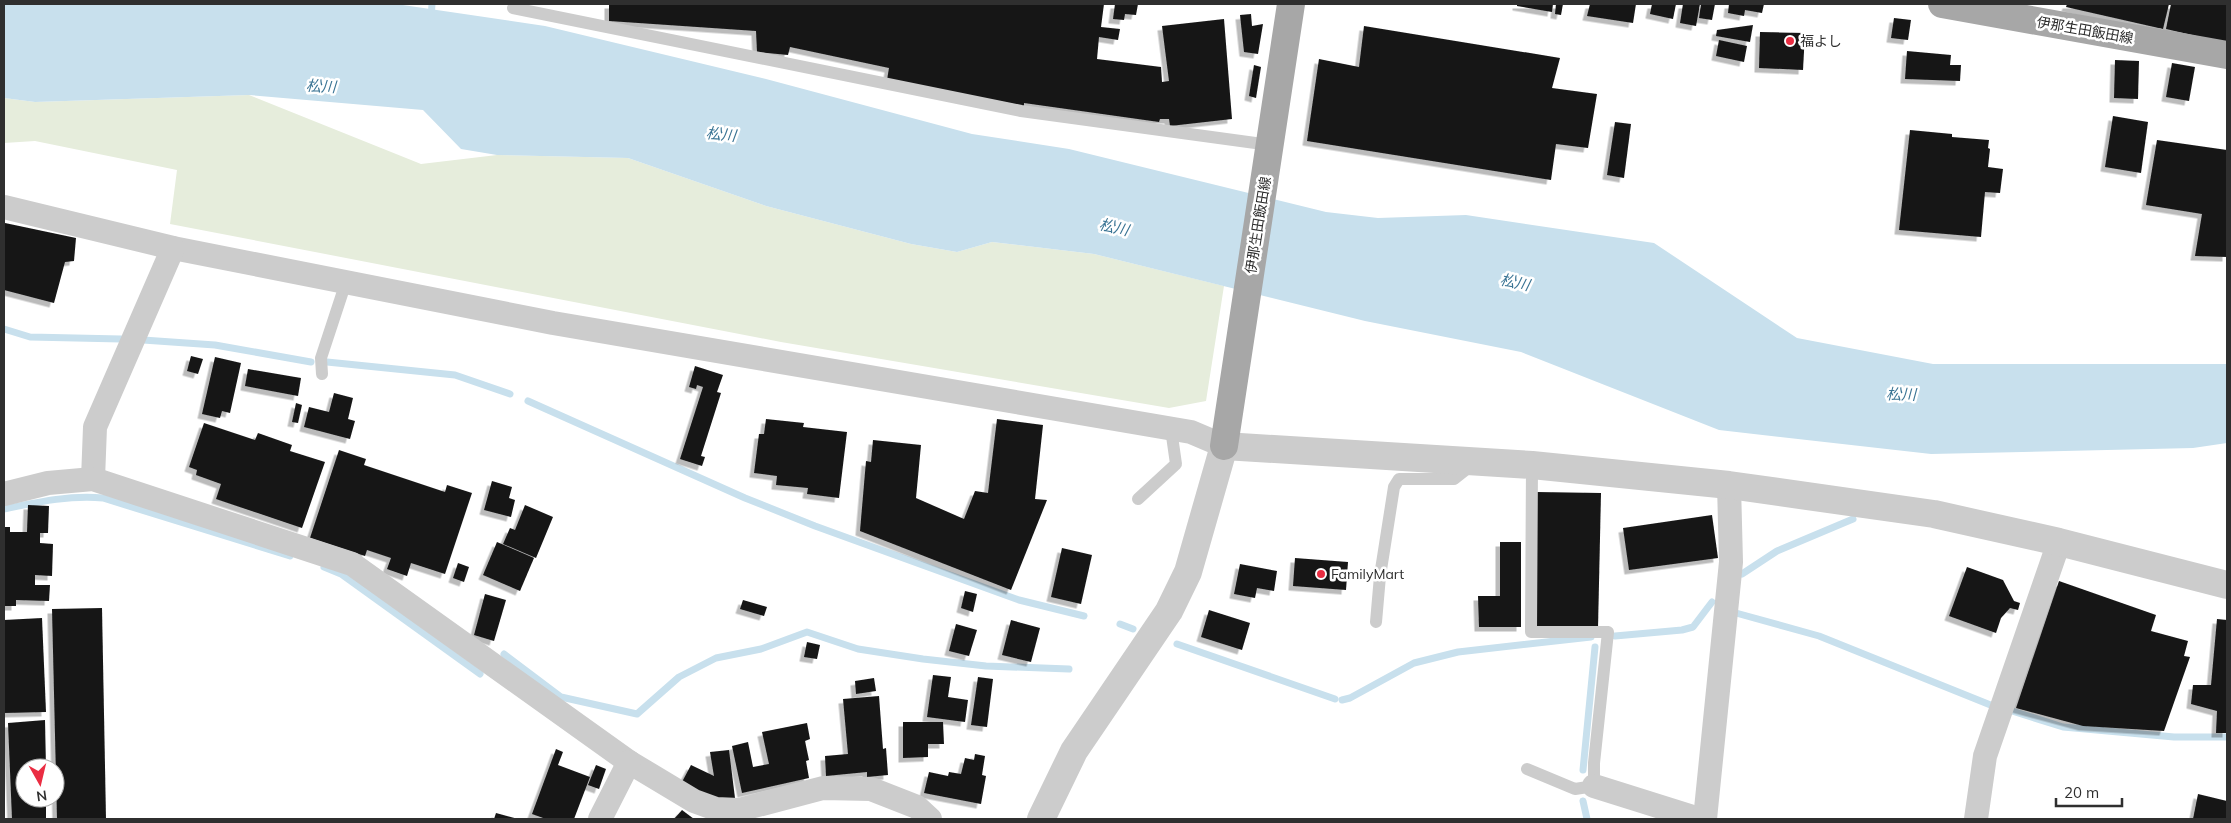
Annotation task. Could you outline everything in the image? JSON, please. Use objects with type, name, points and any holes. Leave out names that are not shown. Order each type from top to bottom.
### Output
[{"type":"main road","name":"伊那生田飯田線","points":[[1224,446],[1291,4]]},
{"type":"main road","name":"伊那生田飯田線","points":[[1942,4],[2227,56]]},
{"type":"street","points":[[4,206],[173,248],[553,324],[1171,428],[1191,432],[1224,446],[1532,465],[1730,485],[1934,514],[2059,542],[2227,585]]},
{"type":"street","points":[[92,479],[95,427],[173,248]]},
{"type":"street","points":[[1041,819],[1074,750],[1169,611],[1188,572],[1224,446]]},
{"type":"street","points":[[4,494],[48,483],[92,479],[352,564],[629,762],[694,800],[716,809],[739,810],[823,788],[871,789],[917,807],[930,819]]},
{"type":"street","points":[[1705,819],[1731,562],[1730,485]]},
{"type":"street","points":[[1976,819],[1984,756],[2059,542]]},
{"type":"street","points":[[600,819],[629,762]]},
{"type":"street","points":[[1594,786],[1699,819]]},
{"type":"lane","points":[[513,8],[1021,111],[1269,151]]},
{"type":"lane","points":[[322,374],[321,358],[346,282]]},
{"type":"lane","points":[[1138,499],[1176,464],[1171,428]]},
{"type":"lane","points":[[1376,622],[1394,487],[1399,479],[1454,479],[1477,461]]},
{"type":"lane","points":[[1527,769],[1575,790],[1594,786],[1594,763],[1608,632],[1531,632],[1532,465]]},
{"type":"green space","points":[[249,95],[421,164],[497,155],[628,158],[766,206],[911,244],[957,252],[992,242],[1094,254],[1224,286],[1206,401],[1169,408],[781,342],[170,224],[177,170],[35,141],[4,143],[4,98],[35,102]]},
{"type":"water","name":"松川","points":[[4,4],[396,4],[545,26],[766,79],[972,134],[1069,149],[1326,212],[1378,218],[1466,215],[1654,243],[1797,338],[1933,364],[2227,364],[2227,443],[2193,448],[1931,454],[1719,430],[1521,352],[1365,321],[1094,254],[992,242],[957,252],[911,244],[766,206],[628,158],[497,155],[461,149],[423,110],[249,95],[35,102],[4,98]]},
{"type":"building","points":[[609,4],[1104,4],[1101,27],[1120,29],[1118,40],[1099,37],[1097,59],[1161,67],[1162,82],[1169,81],[1162,26],[1224,19],[1232,119],[1170,126],[1169,119],[1160,119],[1159,122],[1024,103],[1024,106],[887,80],[889,68],[790,47],[788,55],[757,52],[756,31],[609,21]]},
{"type":"building","points":[[1115,4],[1138,4],[1136,15],[1125,14],[1124,20],[1113,19]]},
{"type":"building","points":[[1517,4],[1553,4],[1552,12],[1517,6]]},
{"type":"building","points":[[1556,4],[1563,4],[1561,15],[1555,14]]},
{"type":"building","points":[[1590,4],[1636,4],[1633,23],[1587,16]]},
{"type":"building","points":[[1652,4],[1676,4],[1673,19],[1650,14]]},
{"type":"building","points":[[1683,4],[1700,4],[1696,26],[1680,23]]},
{"type":"building","points":[[1701,4],[1715,4],[1712,20],[1699,18]]},
{"type":"building","points":[[1729,4],[1764,4],[1762,13],[1745,10],[1744,16],[1728,13]]},
{"type":"building","points":[[2067,4],[2169,4],[2163,29],[2066,7]]},
{"type":"building","points":[[2171,4],[2227,4],[2227,43],[2166,29]]},
{"type":"building","points":[[1251,14],[1252,26],[1263,24],[1258,54],[1244,52],[1240,15]]},
{"type":"building","points":[[1894,18],[1911,20],[1908,40],[1891,38]]},
{"type":"building","points":[[1753,25],[1750,42],[1716,36],[1717,30]]},
{"type":"building","points":[[1364,26],[1560,58],[1552,88],[1597,94],[1588,148],[1556,144],[1551,180],[1307,141],[1319,59],[1359,67]]},
{"type":"building","points":[[1760,32],[1805,33],[1803,70],[1759,68]]},
{"type":"building","points":[[1719,40],[1747,46],[1744,62],[1716,56]]},
{"type":"building","points":[[1907,51],[1951,55],[1950,65],[1961,65],[1960,81],[1905,79]]},
{"type":"building","points":[[2115,60],[2139,61],[2138,99],[2114,98]]},
{"type":"building","points":[[2172,63],[2195,67],[2189,101],[2166,97]]},
{"type":"building","points":[[1254,65],[1261,67],[1256,98],[1249,96]]},
{"type":"building","points":[[2113,116],[2148,122],[2141,173],[2105,167]]},
{"type":"building","points":[[1615,122],[1631,124],[1624,178],[1607,175]]},
{"type":"building","points":[[1910,130],[1952,134],[1952,137],[1989,140],[1988,167],[2003,169],[2000,193],[1985,192],[1981,237],[1899,230]]},
{"type":"building","points":[[2157,140],[2227,150],[2227,257],[2195,256],[2202,214],[2146,205]]},
{"type":"building","points":[[5,223],[76,238],[74,261],[65,262],[54,303],[4,290]]},
{"type":"building","points":[[191,356],[203,359],[198,374],[187,371]]},
{"type":"building","points":[[215,357],[241,363],[230,413],[222,411],[220,418],[202,414]]},
{"type":"building","points":[[695,366],[723,375],[717,392],[721,393],[701,456],[705,457],[702,466],[680,459],[703,387],[697,385],[696,389],[689,387]]},
{"type":"building","points":[[248,369],[301,378],[298,396],[245,386]]},
{"type":"building","points":[[334,393],[353,398],[348,419],[355,421],[350,439],[304,427],[309,407],[329,412]]},
{"type":"building","points":[[296,403],[302,405],[298,423],[292,422]]},
{"type":"building","points":[[766,419],[804,423],[803,427],[847,432],[839,498],[807,494],[808,488],[776,485],[777,476],[754,473],[759,434],[764,434]]},
{"type":"building","points":[[997,419],[1043,425],[1035,499],[1047,500],[1011,590],[860,531],[866,461],[871,462],[873,440],[921,445],[916,498],[964,519],[975,491],[988,493]]},
{"type":"building","points":[[204,423],[255,440],[258,433],[292,445],[290,451],[325,462],[302,528],[216,499],[221,484],[196,475],[197,470],[189,467]]},
{"type":"building","points":[[339,450],[366,459],[364,465],[445,492],[447,485],[472,493],[445,574],[411,563],[407,576],[387,569],[391,558],[367,550],[365,556],[310,538]]},
{"type":"building","points":[[492,481],[512,487],[509,498],[515,500],[511,517],[484,510]]},
{"type":"building","points":[[1537,492],[1601,493],[1598,628],[1534,627]]},
{"type":"building","points":[[28,505],[49,506],[48,533],[40,533],[40,543],[53,544],[52,576],[35,575],[35,585],[50,585],[49,601],[16,600],[16,606],[4,606],[4,527],[10,527],[10,532],[27,532]]},
{"type":"building","points":[[525,505],[553,517],[536,558],[503,544],[510,528],[515,530]]},
{"type":"building","points":[[1712,515],[1718,558],[1629,570],[1623,528]]},
{"type":"building","points":[[497,542],[534,558],[520,591],[483,575]]},
{"type":"building","points":[[1500,542],[1521,542],[1521,627],[1479,627],[1478,596],[1500,596]]},
{"type":"building","points":[[1062,548],[1092,555],[1081,604],[1051,597]]},
{"type":"building","name":"FamilyMart","points":[[1295,558],[1348,562],[1346,590],[1293,586]]},
{"type":"building","points":[[458,563],[469,567],[464,582],[453,578]]},
{"type":"building","points":[[1240,564],[1277,571],[1274,591],[1257,588],[1255,598],[1234,594]]},
{"type":"building","points":[[1967,567],[2003,580],[2014,601],[2020,603],[2018,610],[2010,608],[2001,618],[1996,633],[1949,616]]},
{"type":"building","points":[[2059,581],[2156,615],[2151,631],[2188,641],[2184,656],[2190,657],[2164,731],[2083,726],[2016,708]]},
{"type":"building","points":[[965,591],[977,594],[973,612],[961,608]]},
{"type":"building","points":[[485,594],[506,600],[494,641],[474,635]]},
{"type":"building","points":[[743,600],[767,607],[764,616],[740,609]]},
{"type":"building","points":[[102,608],[106,819],[57,819],[57,808],[65,808],[65,758],[56,758],[52,609]]},
{"type":"building","points":[[1209,610],[1250,623],[1242,650],[1201,637]]},
{"type":"building","points":[[42,618],[46,712],[4,713],[4,620]]},
{"type":"building","points":[[2217,619],[2227,620],[2227,733],[2216,733],[2217,711],[2191,704],[2193,685],[2211,685]]},
{"type":"building","points":[[1011,620],[1040,628],[1031,662],[1002,655]]},
{"type":"building","points":[[956,624],[977,630],[969,656],[949,651]]},
{"type":"building","points":[[807,642],[820,645],[817,659],[804,657]]},
{"type":"building","points":[[933,675],[951,677],[948,697],[968,700],[965,722],[927,717]]},
{"type":"building","points":[[978,677],[993,679],[987,727],[971,725]]},
{"type":"building","points":[[874,678],[876,691],[856,694],[855,681]]},
{"type":"building","points":[[879,696],[883,749],[886,748],[888,775],[867,777],[867,772],[826,776],[825,756],[848,754],[843,699]]},
{"type":"building","points":[[45,720],[46,758],[15,758],[15,808],[46,808],[46,819],[12,819],[8,723]]},
{"type":"building","points":[[903,722],[943,722],[944,744],[928,744],[928,757],[903,758]]},
{"type":"building","points":[[807,723],[810,739],[805,741],[809,760],[806,761],[809,778],[742,793],[732,746],[748,742],[753,767],[769,764],[762,732]]},
{"type":"building","points":[[556,749],[563,752],[558,765],[590,777],[574,819],[546,819],[532,814]]},
{"type":"building","points":[[729,750],[735,798],[716,800],[682,782],[691,765],[714,776],[710,752]]},
{"type":"building","points":[[975,754],[985,756],[982,775],[986,776],[981,804],[924,793],[929,772],[948,776],[949,772],[961,774],[965,758],[974,760]]},
{"type":"building","points":[[596,765],[606,769],[599,789],[588,785]]},
{"type":"building","points":[[2198,794],[2227,801],[2227,819],[2193,819]]},
{"type":"building","points":[[682,810],[694,819],[674,819]]},
{"type":"building","points":[[496,813],[518,819],[494,819]]},
{"type":"waterway","points":[[431,18],[432,4]]},
{"type":"waterway","points":[[4,329],[30,337],[121,339]]},
{"type":"waterway","points":[[143,340],[215,345],[311,362]]},
{"type":"waterway","points":[[327,362],[455,375],[510,394]]},
{"type":"waterway","points":[[528,401],[745,498],[815,526],[1019,600],[1084,616]]},
{"type":"waterway","points":[[4,509],[66,498],[103,498],[290,556]]},
{"type":"waterway","points":[[1742,574],[1777,551],[1853,519]]},
{"type":"waterway","points":[[324,567],[341,574],[480,674]]},
{"type":"waterway","points":[[1615,636],[1682,630],[1693,627],[1712,602]]},
{"type":"waterway","points":[[1736,613],[1819,636],[1993,706]]},
{"type":"waterway","points":[[1120,624],[1133,629]]},
{"type":"waterway","points":[[504,654],[561,697],[637,714],[679,677],[716,658],[761,649],[807,632],[858,649],[923,659],[986,666],[1069,669]]},
{"type":"waterway","points":[[1342,700],[1350,698],[1414,663],[1458,652],[1591,637]]},
{"type":"waterway","points":[[1177,644],[1335,699]]},
{"type":"waterway","points":[[1583,770],[1595,647]]},
{"type":"waterway","points":[[2012,711],[2063,727],[2174,737],[2227,737]]},
{"type":"waterway","points":[[1583,801],[1587,819]]},
{"type":"place","name":"福よし","points":[[1790,41]]},
{"type":"place","name":"FamilyMart","points":[[1321,574]]}]
